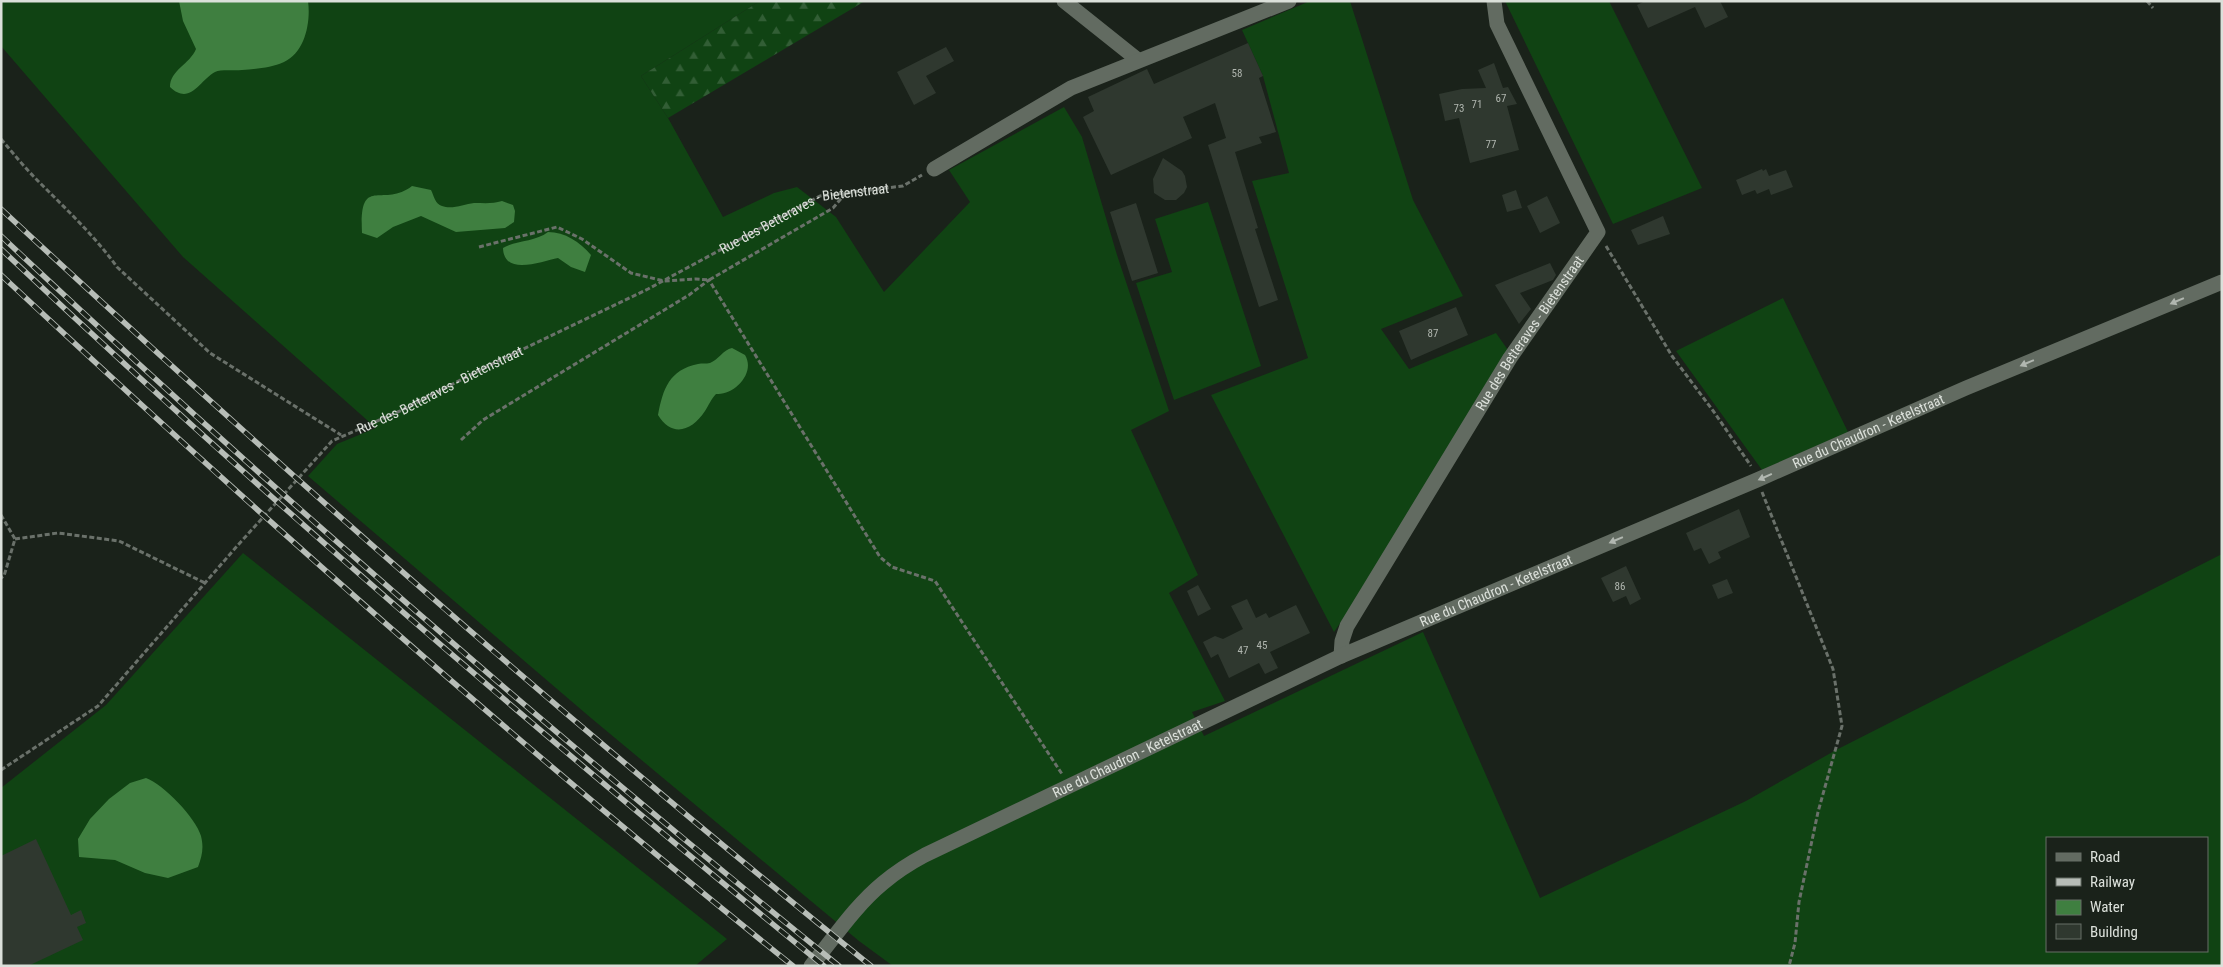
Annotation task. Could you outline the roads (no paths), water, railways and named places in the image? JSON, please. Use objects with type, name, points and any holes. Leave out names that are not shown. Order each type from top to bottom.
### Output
[{"type":"street","points":[[1064,1],[1138,60]]},
{"type":"street","points":[[934,169],[1071,88],[1289,1]]},
{"type":"street","name":"Rue des Betteraves - Bietenstraat","points":[[1341,656],[1342,641],[1352,618],[1510,358],[1598,232],[1497,24],[1494,1]]},
{"type":"street","name":"Rue du Chaudron - Ketelstraat","points":[[812,966],[859,907],[882,883],[902,868],[1069,785],[1341,656],[1757,480],[1966,388],[2222,282]]},
{"type":"water","points":[[179,1],[308,1],[309,9],[305,36],[297,52],[284,62],[263,68],[218,71],[209,76],[194,90],[183,94],[170,87],[171,81],[173,76],[196,49],[183,21]]},
{"type":"water","points":[[412,186],[431,190],[438,204],[446,207],[502,201],[513,205],[515,211],[514,222],[505,228],[456,232],[421,216],[393,227],[377,238],[362,233],[364,204],[369,198],[391,195]]},
{"type":"water","points":[[548,232],[566,236],[587,250],[591,255],[585,272],[571,267],[558,258],[534,264],[517,265],[505,257],[503,248],[537,238]]},
{"type":"water","points":[[732,348],[745,355],[748,362],[748,369],[741,382],[730,391],[716,394],[700,418],[688,427],[676,429],[669,427],[658,415],[662,397],[669,382],[680,371],[699,364],[710,363]]},
{"type":"water","points":[[146,778],[170,794],[193,820],[202,840],[198,867],[168,878],[145,873],[115,860],[79,857],[78,839],[90,819],[109,799],[130,783]]},
{"type":"railway","points":[[1,209],[321,500],[538,690],[871,966]]},
{"type":"railway","points":[[1,236],[205,424],[413,609],[518,700],[839,966]]},
{"type":"railway","points":[[1,249],[202,434],[406,615],[614,792],[824,966]]},
{"type":"railway","points":[[1,275],[194,453],[391,628],[590,799],[793,966]]}]
